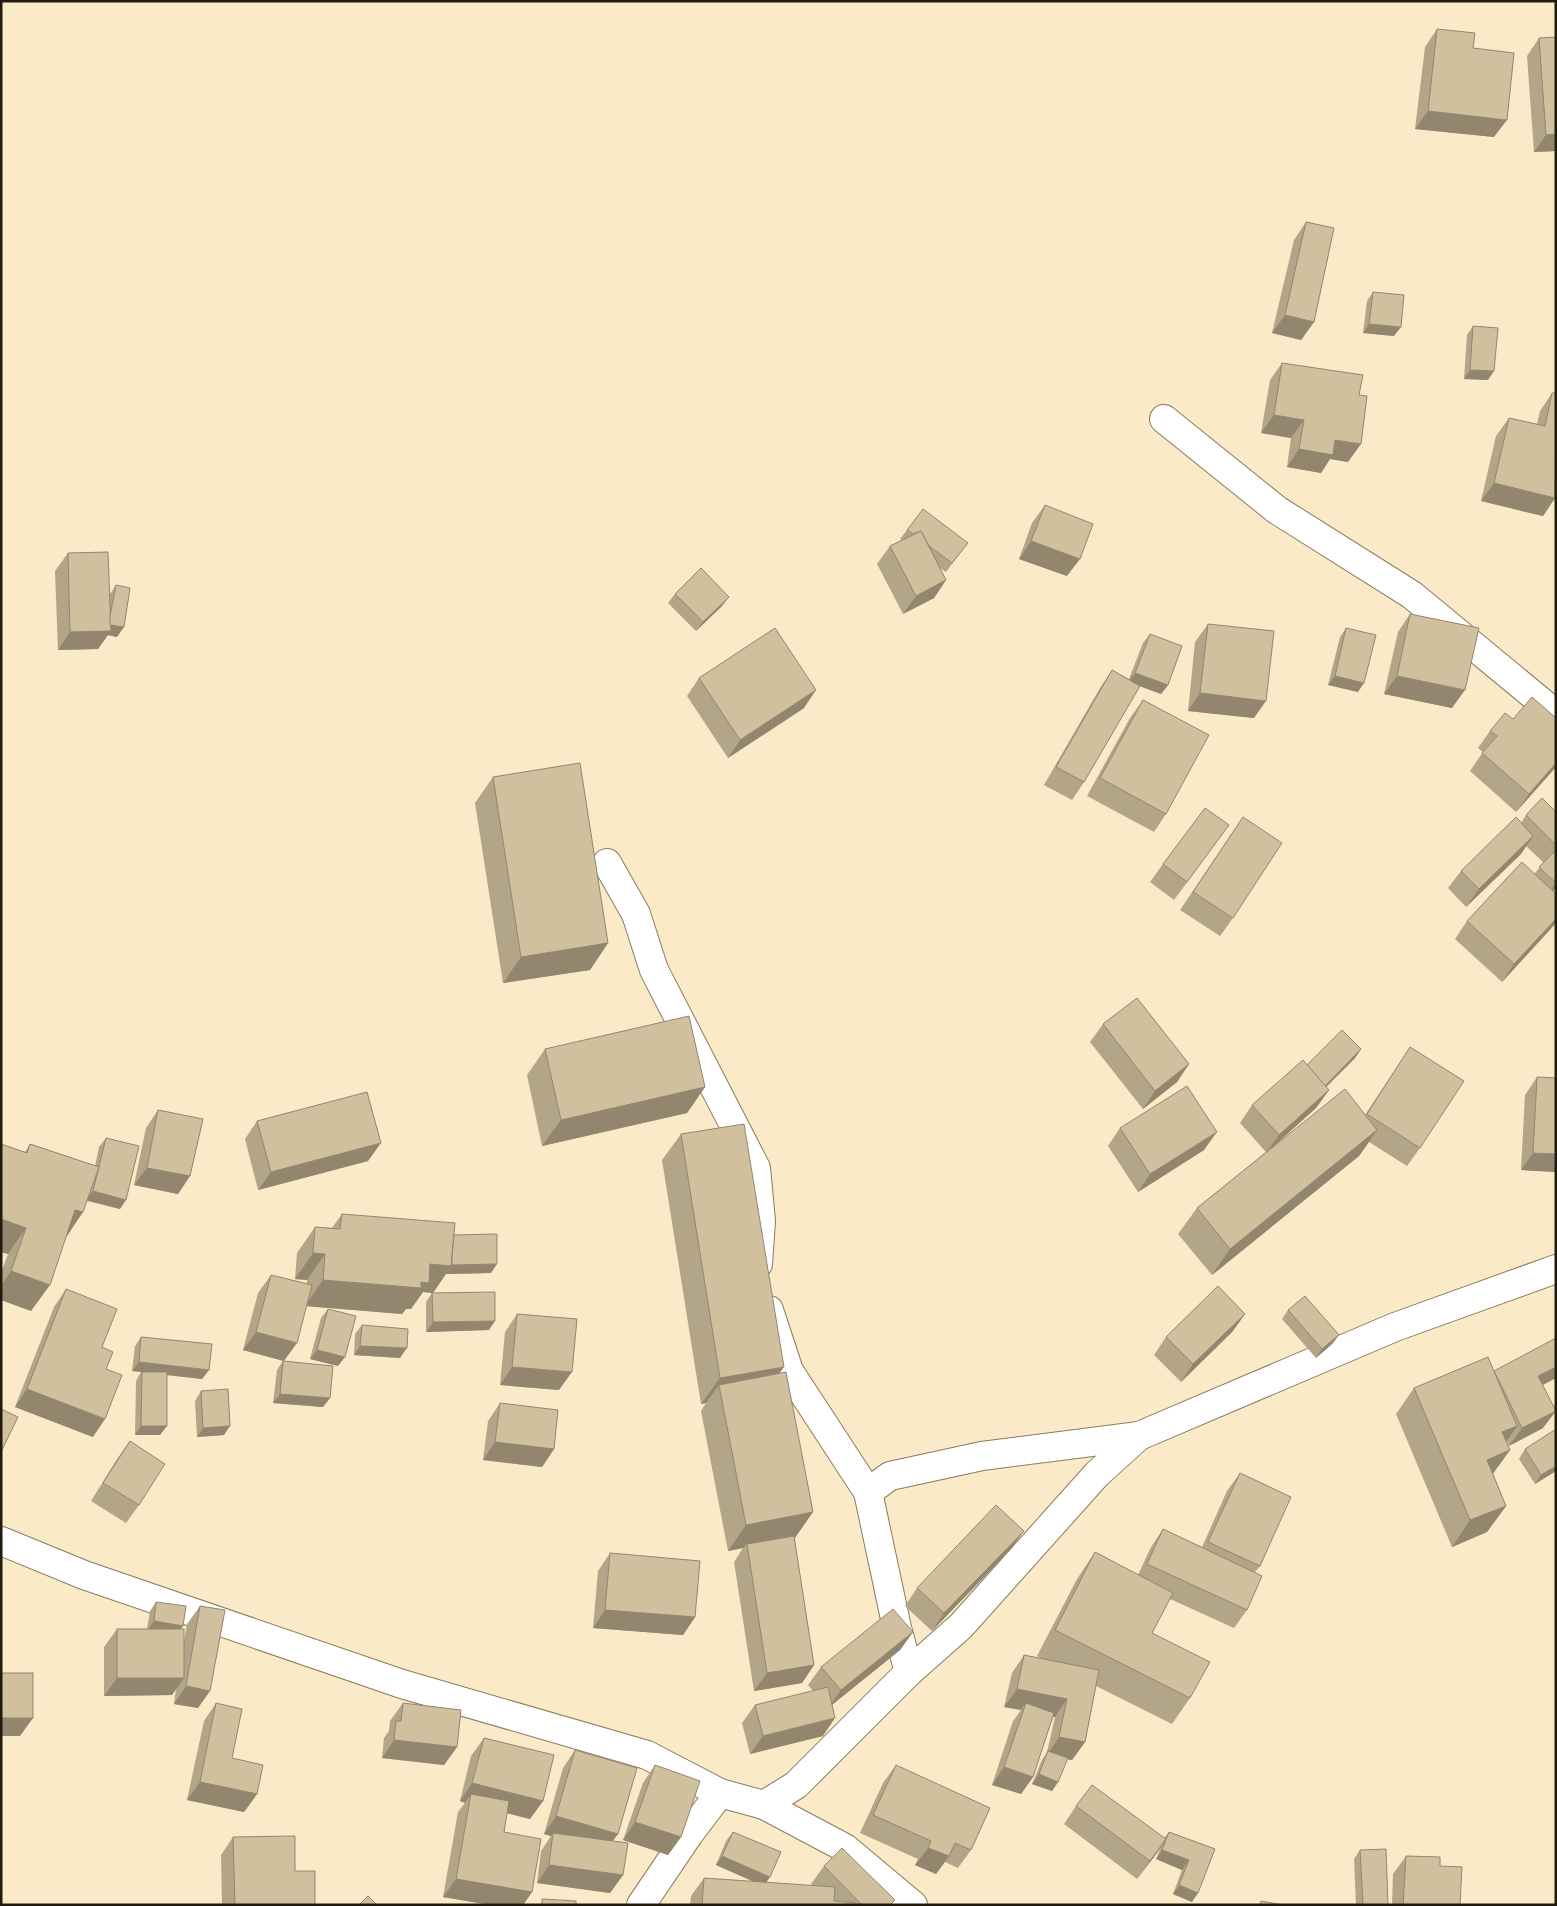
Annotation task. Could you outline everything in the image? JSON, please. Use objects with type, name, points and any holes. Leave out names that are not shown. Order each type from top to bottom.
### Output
[{"type":"street","points":[[1164,419],[1277,510],[1412,595],[1556,714]]},
{"type":"street","points":[[607,863],[636,914],[654,970],[756,1168],[761,1221],[757,1276],[789,1371],[827,1432],[868,1492],[897,1628],[909,1672]]},
{"type":"street","points":[[868,1492],[890,1476],[973,1458],[1139,1436],[1395,1327],[1556,1269]]},
{"type":"street","points":[[764,1805],[796,1785],[909,1672],[960,1626],[1097,1474],[1139,1436]]},
{"type":"street","points":[[1,1541],[84,1575],[402,1684],[647,1755],[720,1793],[764,1805],[845,1848],[913,1905]]},
{"type":"street","points":[[641,1905],[689,1834],[720,1793]]},
{"type":"building","points":[[1437,29],[1475,33],[1473,48],[1514,53],[1507,120],[1428,111]]},
{"type":"building","points":[[1556,37],[1556,134],[1546,135],[1539,38]]},
{"type":"building","points":[[1306,222],[1334,228],[1314,322],[1285,315]]},
{"type":"building","points":[[1373,292],[1404,295],[1401,327],[1369,324]]},
{"type":"building","points":[[1473,326],[1498,328],[1494,371],[1470,370]]},
{"type":"building","points":[[1282,363],[1363,375],[1359,395],[1367,396],[1361,444],[1335,440],[1333,455],[1299,449],[1304,420],[1274,415]]},
{"type":"building","points":[[1552,393],[1556,393],[1555,498],[1494,483],[1509,418],[1545,426]]},
{"type":"building","points":[[1045,505],[1093,524],[1080,559],[1031,541]]},
{"type":"building","points":[[923,509],[968,543],[952,563],[929,546],[921,531],[913,534],[907,530]]},
{"type":"building","points":[[921,531],[946,580],[916,596],[890,546]]},
{"type":"building","points":[[108,552],[111,631],[70,632],[68,553]]},
{"type":"building","points":[[701,568],[729,597],[703,622],[675,594]]},
{"type":"building","points":[[116,585],[130,588],[124,627],[110,625]]},
{"type":"building","points":[[1410,614],[1479,628],[1465,690],[1397,676]]},
{"type":"building","points":[[1208,624],[1274,631],[1266,701],[1200,693]]},
{"type":"building","points":[[775,628],[816,690],[740,740],[699,678]]},
{"type":"building","points":[[1346,628],[1376,635],[1364,683],[1335,676]]},
{"type":"building","points":[[1150,634],[1182,646],[1168,685],[1135,673]]},
{"type":"building","points":[[1112,670],[1140,686],[1084,782],[1056,767]]},
{"type":"building","points":[[1532,697],[1556,718],[1556,763],[1529,794],[1482,753],[1497,736],[1490,731],[1505,713],[1513,719]]},
{"type":"building","points":[[1143,700],[1209,735],[1166,814],[1100,778]]},
{"type":"building","points":[[580,763],[608,943],[521,957],[493,777]]},
{"type":"building","points":[[1542,798],[1556,812],[1556,845],[1526,815]]},
{"type":"building","points":[[1205,808],[1229,825],[1187,882],[1163,864]]},
{"type":"building","points":[[1243,817],[1282,843],[1233,918],[1193,892]]},
{"type":"building","points":[[1516,817],[1533,836],[1479,889],[1461,871]]},
{"type":"building","points":[[1556,850],[1556,883],[1539,867]]},
{"type":"building","points":[[1522,862],[1556,894],[1556,919],[1514,964],[1467,921]]},
{"type":"building","points":[[1137,998],[1189,1064],[1155,1091],[1103,1024]]},
{"type":"building","points":[[689,1016],[705,1087],[561,1120],[545,1049]]},
{"type":"building","points":[[1342,1030],[1361,1049],[1325,1086],[1307,1065]]},
{"type":"building","points":[[1410,1047],[1464,1081],[1420,1148],[1367,1114]]},
{"type":"building","points":[[1303,1060],[1329,1090],[1279,1135],[1252,1105]]},
{"type":"building","points":[[1537,1077],[1556,1078],[1556,1154],[1533,1153]]},
{"type":"building","points":[[1187,1086],[1217,1132],[1150,1174],[1120,1128]]},
{"type":"building","points":[[1345,1089],[1377,1130],[1230,1249],[1197,1208]]},
{"type":"building","points":[[367,1092],[381,1143],[271,1172],[257,1121]]},
{"type":"building","points":[[158,1110],[203,1119],[190,1176],[147,1168]]},
{"type":"building","points":[[744,1124],[784,1367],[720,1378],[681,1134]]},
{"type":"building","points":[[106,1138],[139,1146],[126,1200],[93,1191]]},
{"type":"building","points":[[1,1144],[27,1153],[30,1144],[99,1167],[83,1212],[75,1210],[50,1285],[11,1271],[26,1228],[1,1219]]},
{"type":"building","points":[[342,1214],[455,1223],[451,1266],[430,1264],[429,1283],[421,1282],[421,1288],[323,1280],[325,1254],[313,1253],[315,1227],[340,1229]]},
{"type":"building","points":[[497,1234],[497,1264],[452,1265],[454,1235]]},
{"type":"building","points":[[271,1275],[312,1285],[297,1343],[256,1332]]},
{"type":"building","points":[[1218,1286],[1245,1314],[1193,1364],[1166,1337]]},
{"type":"building","points":[[66,1289],[117,1309],[102,1347],[113,1352],[106,1369],[122,1375],[105,1419],[27,1389]]},
{"type":"building","points":[[495,1292],[495,1321],[433,1322],[432,1293]]},
{"type":"building","points":[[1305,1296],[1339,1335],[1322,1349],[1288,1310]]},
{"type":"building","points":[[328,1309],[356,1316],[345,1357],[317,1350]]},
{"type":"building","points":[[517,1314],[577,1319],[572,1372],[512,1367]]},
{"type":"building","points":[[362,1325],[408,1329],[407,1348],[360,1346]]},
{"type":"building","points":[[141,1337],[212,1344],[209,1370],[139,1362]]},
{"type":"building","points":[[1556,1338],[1556,1367],[1538,1376],[1556,1411],[1522,1428],[1494,1371]]},
{"type":"building","points":[[1488,1357],[1517,1426],[1502,1432],[1510,1450],[1487,1460],[1506,1506],[1470,1520],[1414,1388]]},
{"type":"building","points":[[283,1361],[333,1366],[330,1398],[280,1394]]},
{"type":"building","points":[[142,1372],[167,1372],[167,1426],[141,1426]]},
{"type":"building","points":[[786,1372],[813,1512],[746,1525],[719,1385]]},
{"type":"building","points":[[228,1389],[230,1426],[203,1428],[201,1391]]},
{"type":"building","points":[[500,1403],[558,1410],[554,1449],[495,1442]]},
{"type":"building","points":[[1,1409],[18,1417],[1,1452]]},
{"type":"building","points":[[1556,1429],[1556,1466],[1541,1475],[1525,1449]]},
{"type":"building","points":[[130,1441],[165,1464],[139,1505],[103,1483]]},
{"type":"building","points":[[1240,1473],[1291,1497],[1260,1566],[1208,1542]]},
{"type":"building","points":[[996,1505],[1024,1531],[944,1613],[917,1588]]},
{"type":"building","points":[[1163,1529],[1262,1576],[1247,1610],[1147,1564]]},
{"type":"building","points":[[794,1536],[814,1665],[767,1673],[747,1544]]},
{"type":"building","points":[[1095,1552],[1173,1593],[1152,1633],[1210,1662],[1190,1698],[1055,1630]]},
{"type":"building","points":[[610,1553],[700,1561],[695,1617],[605,1610]]},
{"type":"building","points":[[156,1602],[186,1606],[183,1626],[154,1621]]},
{"type":"building","points":[[200,1606],[225,1610],[210,1691],[186,1686]]},
{"type":"building","points":[[893,1609],[913,1632],[841,1690],[821,1667]]},
{"type":"building","points":[[117,1629],[184,1629],[184,1678],[117,1678]]},
{"type":"building","points":[[1024,1655],[1099,1670],[1085,1742],[1059,1737],[1067,1699],[1017,1689]]},
{"type":"building","points":[[1,1673],[33,1673],[33,1718],[1,1718]]},
{"type":"building","points":[[828,1687],[835,1718],[763,1736],[755,1705]]},
{"type":"building","points":[[216,1703],[242,1709],[232,1758],[263,1765],[257,1794],[200,1782]]},
{"type":"building","points":[[403,1703],[461,1710],[457,1747],[394,1740],[396,1721],[401,1721]]},
{"type":"building","points":[[1026,1703],[1054,1713],[1033,1777],[1004,1767]]},
{"type":"building","points":[[484,1738],[554,1755],[543,1801],[472,1783]]},
{"type":"building","points":[[575,1750],[637,1768],[618,1834],[556,1816]]},
{"type":"building","points":[[1048,1751],[1068,1758],[1058,1782],[1039,1774]]},
{"type":"building","points":[[655,1765],[700,1781],[681,1837],[635,1822]]},
{"type":"building","points":[[896,1765],[990,1808],[971,1850],[955,1843],[949,1856],[928,1848],[931,1841],[873,1815]]},
{"type":"building","points":[[1092,1785],[1166,1839],[1150,1861],[1076,1806]]},
{"type":"building","points":[[471,1794],[509,1801],[504,1832],[541,1839],[532,1892],[456,1879]]},
{"type":"building","points":[[733,1832],[781,1852],[770,1877],[722,1856]]},
{"type":"building","points":[[1169,1832],[1215,1849],[1198,1893],[1179,1885],[1189,1860],[1162,1850]]},
{"type":"building","points":[[553,1833],[628,1843],[623,1875],[549,1865]]},
{"type":"building","points":[[295,1836],[295,1871],[315,1871],[315,1905],[235,1905],[233,1837]]},
{"type":"building","points":[[842,1848],[895,1900],[890,1905],[862,1905],[824,1866]]},
{"type":"building","points":[[1386,1849],[1388,1905],[1363,1905],[1360,1850]]},
{"type":"building","points":[[1406,1856],[1440,1857],[1440,1866],[1462,1867],[1460,1905],[1403,1905]]},
{"type":"building","points":[[704,1878],[835,1887],[834,1901],[855,1903],[855,1905],[702,1905]]},
{"type":"building","points":[[368,1896],[377,1905],[359,1905]]},
{"type":"building","points":[[542,1899],[576,1901],[576,1905],[542,1905]]},
{"type":"building","points":[[1261,1901],[1283,1905],[1260,1905]]}]
